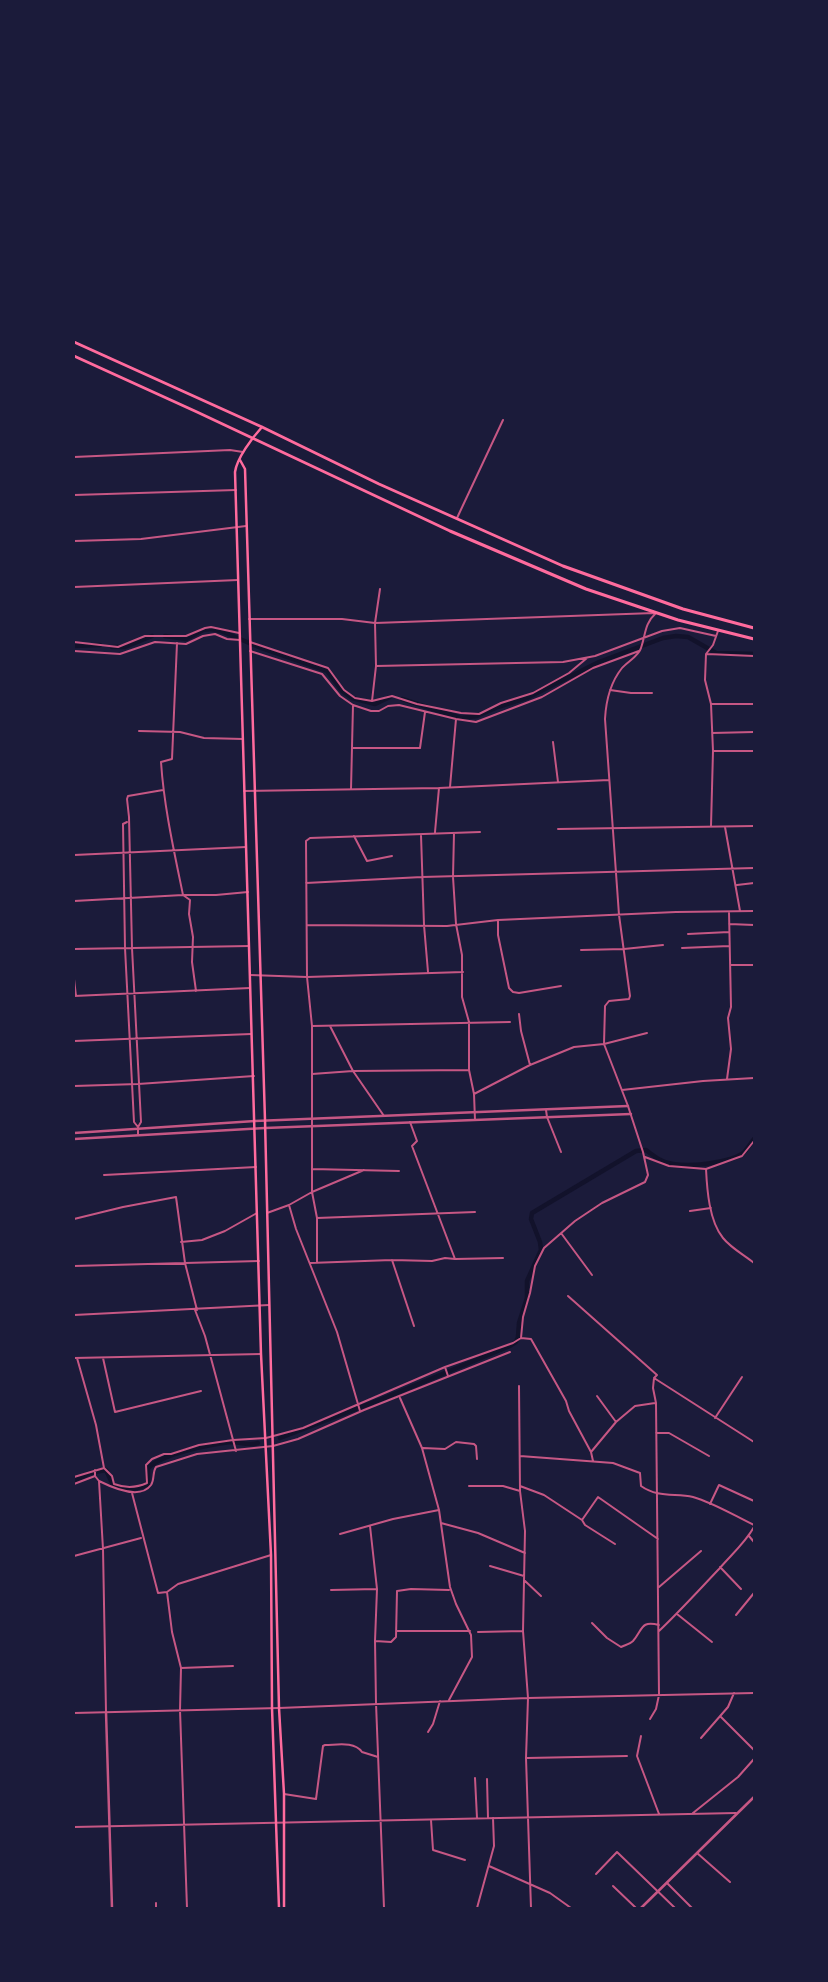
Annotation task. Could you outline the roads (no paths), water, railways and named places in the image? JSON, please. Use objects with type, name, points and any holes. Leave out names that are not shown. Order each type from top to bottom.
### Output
[{"type":"highway","points":[[75,342],[262,427],[456,520],[563,566],[683,609],[754,628]]},
{"type":"highway","points":[[74,356],[459,535],[586,588],[718,631],[754,639]]},
{"type":"main road","points":[[262,427],[251,439],[236,466],[235,472],[250,988],[256,1121],[261,1354],[271,1555],[272,1708],[278,1824],[279,1908]]},
{"type":"main road","points":[[240,460],[245,469],[265,1120],[279,1708],[284,1794],[284,1908]]},
{"type":"street","points":[[456,520],[503,420]]},
{"type":"street","points":[[74,457],[230,450],[244,452]]},
{"type":"street","points":[[74,495],[236,490]]},
{"type":"street","points":[[74,541],[141,539],[246,526]]},
{"type":"street","points":[[74,587],[238,580]]},
{"type":"street","points":[[372,701],[376,666],[375,623],[380,589]]},
{"type":"street","points":[[249,620],[342,619],[375,623],[656,612]]},
{"type":"street","points":[[521,1338],[523,1317],[535,1266],[544,1248],[602,1203],[645,1182],[648,1175],[631,1114],[604,1044],[605,1006],[609,1001],[630,998],[619,915],[605,719],[606,698],[622,668],[641,650],[642,638],[650,618],[656,612]]},
{"type":"street","points":[[74,642],[118,647],[145,636],[186,636],[211,627],[240,634]]},
{"type":"street","points":[[376,666],[563,662],[587,658],[662,631],[680,628],[716,636]]},
{"type":"street","points":[[711,826],[713,751],[711,704],[705,680],[706,654],[713,645],[718,631]]},
{"type":"street","points":[[74,651],[120,654],[155,642],[186,644],[203,636],[215,634],[227,639],[240,640]]},
{"type":"street","points":[[250,642],[328,668],[344,690],[355,698],[372,701],[392,696],[426,706],[461,713],[480,714],[501,704],[533,693],[569,674],[587,658]]},
{"type":"street","points":[[177,643],[172,760],[161,762],[167,819],[175,851],[182,895],[190,900],[189,914],[194,948],[192,962],[196,991]]},
{"type":"street","points":[[250,651],[322,674],[340,696],[353,705],[371,712],[394,705],[476,722],[522,706],[594,668],[641,650]]},
{"type":"street","points":[[706,654],[754,656]]},
{"type":"street","points":[[610,690],[652,693]]},
{"type":"street","points":[[711,704],[754,704]]},
{"type":"street","points":[[351,789],[353,705]]},
{"type":"street","points":[[352,748],[420,748],[425,712]]},
{"type":"street","points":[[450,787],[456,719]]},
{"type":"street","points":[[139,731],[172,732],[204,738],[243,738]]},
{"type":"street","points":[[712,733],[754,732]]},
{"type":"street","points":[[553,742],[558,782]]},
{"type":"street","points":[[713,751],[754,751]]},
{"type":"street","points":[[244,791],[439,788],[609,780]]},
{"type":"street","points":[[435,834],[439,788]]},
{"type":"street","points":[[138,1134],[141,1122],[130,898],[128,822],[130,817],[127,797],[163,790]]},
{"type":"street","points":[[128,822],[123,824],[123,899],[134,1122],[138,1128]]},
{"type":"street","points":[[725,826],[734,868],[740,911]]},
{"type":"street","points":[[558,829],[754,826]]},
{"type":"street","points":[[317,1262],[317,1218],[312,1192],[312,1026],[307,977],[306,838],[480,832]]},
{"type":"street","points":[[454,833],[453,877],[456,924],[462,955],[462,997],[468,1022],[469,1070],[474,1094],[475,1120]]},
{"type":"street","points":[[420,835],[428,973]]},
{"type":"street","points":[[354,836],[367,861],[392,856]]},
{"type":"street","points":[[74,855],[246,847]]},
{"type":"street","points":[[306,883],[422,877],[754,868]]},
{"type":"street","points":[[736,885],[754,883]]},
{"type":"street","points":[[74,901],[248,892]]},
{"type":"street","points":[[307,925],[365,927],[447,926],[498,920],[676,912],[754,911]]},
{"type":"street","points":[[727,1079],[731,1049],[728,1018],[731,1007],[729,912]]},
{"type":"street","points":[[498,920],[498,935],[509,988],[519,993],[561,986]]},
{"type":"street","points":[[729,924],[754,926]]},
{"type":"street","points":[[688,934],[729,932]]},
{"type":"street","points":[[581,950],[624,949],[663,945]]},
{"type":"street","points":[[74,949],[249,946]]},
{"type":"street","points":[[682,948],[729,946]]},
{"type":"street","points":[[730,965],[754,964]]},
{"type":"street","points":[[250,975],[307,977],[463,972]]},
{"type":"street","points":[[74,980],[75,996],[250,988]]},
{"type":"street","points":[[519,1014],[521,1031],[530,1065]]},
{"type":"street","points":[[312,1026],[510,1022]]},
{"type":"street","points":[[330,1026],[353,1071],[384,1116]]},
{"type":"street","points":[[474,1094],[530,1065],[574,1047],[604,1044],[647,1033]]},
{"type":"street","points":[[74,1040],[253,1034]]},
{"type":"street","points":[[312,1074],[353,1071],[469,1070]]},
{"type":"street","points":[[74,1086],[138,1084],[254,1076]]},
{"type":"street","points":[[622,1090],[754,1078]]},
{"type":"street","points":[[74,1133],[265,1120],[628,1106]]},
{"type":"street","points":[[546,1110],[561,1152]]},
{"type":"street","points":[[74,1139],[256,1128],[631,1114]]},
{"type":"street","points":[[410,1122],[417,1141],[412,1146],[455,1259]]},
{"type":"street","points":[[644,1157],[669,1166],[706,1169],[742,1156],[754,1141]]},
{"type":"street","points":[[104,1176],[256,1167]]},
{"type":"street","points":[[312,1169],[399,1171]]},
{"type":"street","points":[[706,1169],[708,1198],[722,1238],[754,1262]]},
{"type":"street","points":[[267,1212],[289,1206],[312,1192],[364,1170]]},
{"type":"street","points":[[74,1219],[176,1197],[181,1242],[196,1310],[233,1446],[236,1450]]},
{"type":"street","points":[[289,1206],[337,1332],[360,1411]]},
{"type":"street","points":[[690,1211],[711,1208]]},
{"type":"street","points":[[317,1218],[475,1212]]},
{"type":"street","points":[[181,1242],[202,1240],[225,1231],[258,1213]]},
{"type":"street","points":[[561,1233],[592,1275]]},
{"type":"street","points":[[310,1263],[503,1258]]},
{"type":"street","points":[[74,1266],[259,1260]]},
{"type":"street","points":[[392,1260],[414,1326]]},
{"type":"street","points":[[568,1296],[657,1375],[654,1378],[653,1388],[656,1403],[659,1695],[656,1709],[650,1719]]},
{"type":"street","points":[[74,1315],[270,1305]]},
{"type":"street","points":[[261,1354],[75,1358],[96,1425],[104,1468],[112,1476],[114,1484],[122,1487],[140,1486],[147,1483],[146,1464],[152,1458],[199,1445],[266,1438],[314,1424],[445,1367],[513,1343],[521,1338],[531,1340],[535,1344],[538,1354],[566,1401],[569,1411],[591,1452],[593,1461]]},
{"type":"street","points":[[95,1470],[95,1476],[99,1480],[116,1489],[132,1492],[149,1487],[152,1483],[153,1471],[156,1467],[197,1454],[273,1446],[298,1439],[360,1411],[399,1398],[510,1352]]},
{"type":"street","points":[[103,1358],[115,1412],[201,1391]]},
{"type":"street","points":[[445,1367],[449,1377]]},
{"type":"street","points":[[715,1418],[742,1377]]},
{"type":"street","points":[[654,1378],[754,1442]]},
{"type":"street","points":[[519,1386],[520,1490],[525,1553],[523,1631],[528,1698],[526,1758],[531,1908]]},
{"type":"street","points":[[596,1396],[616,1422]]},
{"type":"street","points":[[399,1398],[422,1448],[439,1510],[451,1590],[470,1630],[472,1657],[449,1700]]},
{"type":"street","points":[[591,1452],[616,1422],[639,1404],[656,1403]]},
{"type":"street","points":[[656,1433],[670,1433],[709,1456]]},
{"type":"street","points":[[422,1448],[445,1449],[456,1442],[474,1444],[476,1446],[477,1460]]},
{"type":"street","points":[[520,1456],[614,1463],[640,1473],[641,1486],[657,1494],[693,1497],[754,1526],[749,1536],[677,1614],[659,1630]]},
{"type":"street","points":[[74,1477],[104,1468]]},
{"type":"street","points":[[74,1484],[95,1476]]},
{"type":"street","points":[[99,1480],[103,1549],[112,1908]]},
{"type":"street","points":[[710,1504],[719,1485],[754,1501]]},
{"type":"street","points":[[469,1486],[503,1486],[520,1490]]},
{"type":"street","points":[[520,1486],[544,1495],[615,1544]]},
{"type":"street","points":[[132,1492],[142,1537],[158,1593],[166,1592],[178,1584],[271,1555]]},
{"type":"street","points":[[582,1520],[598,1497],[658,1539]]},
{"type":"street","points":[[340,1534],[439,1510]]},
{"type":"street","points":[[441,1523],[478,1533],[525,1553]]},
{"type":"street","points":[[370,1526],[377,1589],[375,1641],[376,1703],[379,1822],[384,1908]]},
{"type":"street","points":[[749,1536],[754,1542]]},
{"type":"street","points":[[74,1556],[142,1537]]},
{"type":"street","points":[[658,1588],[701,1551]]},
{"type":"street","points":[[490,1566],[524,1576]]},
{"type":"street","points":[[720,1567],[741,1589]]},
{"type":"street","points":[[524,1580],[541,1596]]},
{"type":"street","points":[[331,1590],[377,1589]]},
{"type":"street","points":[[375,1641],[391,1642],[396,1637],[396,1591],[411,1589],[451,1590]]},
{"type":"street","points":[[166,1592],[172,1632],[181,1668],[180,1710],[188,1908]]},
{"type":"street","points":[[736,1614],[754,1593]]},
{"type":"street","points":[[677,1614],[712,1642]]},
{"type":"street","points":[[592,1623],[607,1638],[621,1647],[632,1643],[641,1628],[648,1623],[659,1625]]},
{"type":"street","points":[[396,1631],[470,1630]]},
{"type":"street","points":[[478,1632],[523,1631]]},
{"type":"street","points":[[181,1668],[233,1666]]},
{"type":"street","points":[[701,1738],[721,1717],[734,1693]]},
{"type":"street","points":[[74,1713],[279,1708],[449,1700],[754,1693]]},
{"type":"street","points":[[428,1732],[433,1724],[440,1701]]},
{"type":"street","points":[[721,1717],[754,1750]]},
{"type":"street","points":[[641,1736],[637,1756],[659,1814]]},
{"type":"street","points":[[284,1794],[316,1799],[323,1746],[325,1745],[351,1745],[359,1748],[362,1752],[378,1757]]},
{"type":"street","points":[[526,1758],[627,1756]]},
{"type":"street","points":[[693,1813],[738,1777],[754,1759]]},
{"type":"street","points":[[475,1778],[477,1818]]},
{"type":"street","points":[[487,1778],[488,1818]]},
{"type":"street","points":[[641,1908],[754,1797]]},
{"type":"street","points":[[74,1827],[736,1813]]},
{"type":"street","points":[[477,1908],[494,1846],[493,1818]]},
{"type":"street","points":[[431,1820],[433,1850],[465,1860]]},
{"type":"street","points":[[596,1874],[617,1852],[675,1908]]},
{"type":"street","points":[[696,1853],[730,1882]]},
{"type":"street","points":[[489,1866],[503,1874],[531,1883],[550,1893],[571,1908]]},
{"type":"street","points":[[667,1883],[692,1908]]},
{"type":"street","points":[[613,1886],[636,1908]]},
{"type":"street","points":[[156,1903],[156,1908]]},
{"type":"waterway","points":[[165,636],[186,639],[203,630],[221,631],[261,648],[327,671],[342,691],[352,698],[375,704],[390,697]]},
{"type":"waterway","points":[[112,647],[125,647],[152,636]]},
{"type":"waterway","points":[[402,699],[461,718],[477,716],[529,697],[599,662],[663,638],[676,636],[688,637],[716,653],[754,654]]},
{"type":"waterway","points":[[74,646],[100,645]]},
{"type":"waterway","points":[[280,1438],[382,1399],[516,1342],[519,1323],[527,1298],[527,1281],[541,1250],[540,1242],[531,1219],[532,1213],[636,1151],[646,1150],[658,1159],[669,1163],[699,1165],[736,1157],[742,1154],[754,1139]]},
{"type":"waterway","points":[[74,1481],[90,1473],[106,1470],[113,1485],[122,1488],[140,1487],[148,1484],[148,1468],[164,1458],[230,1442],[258,1443]]}]
